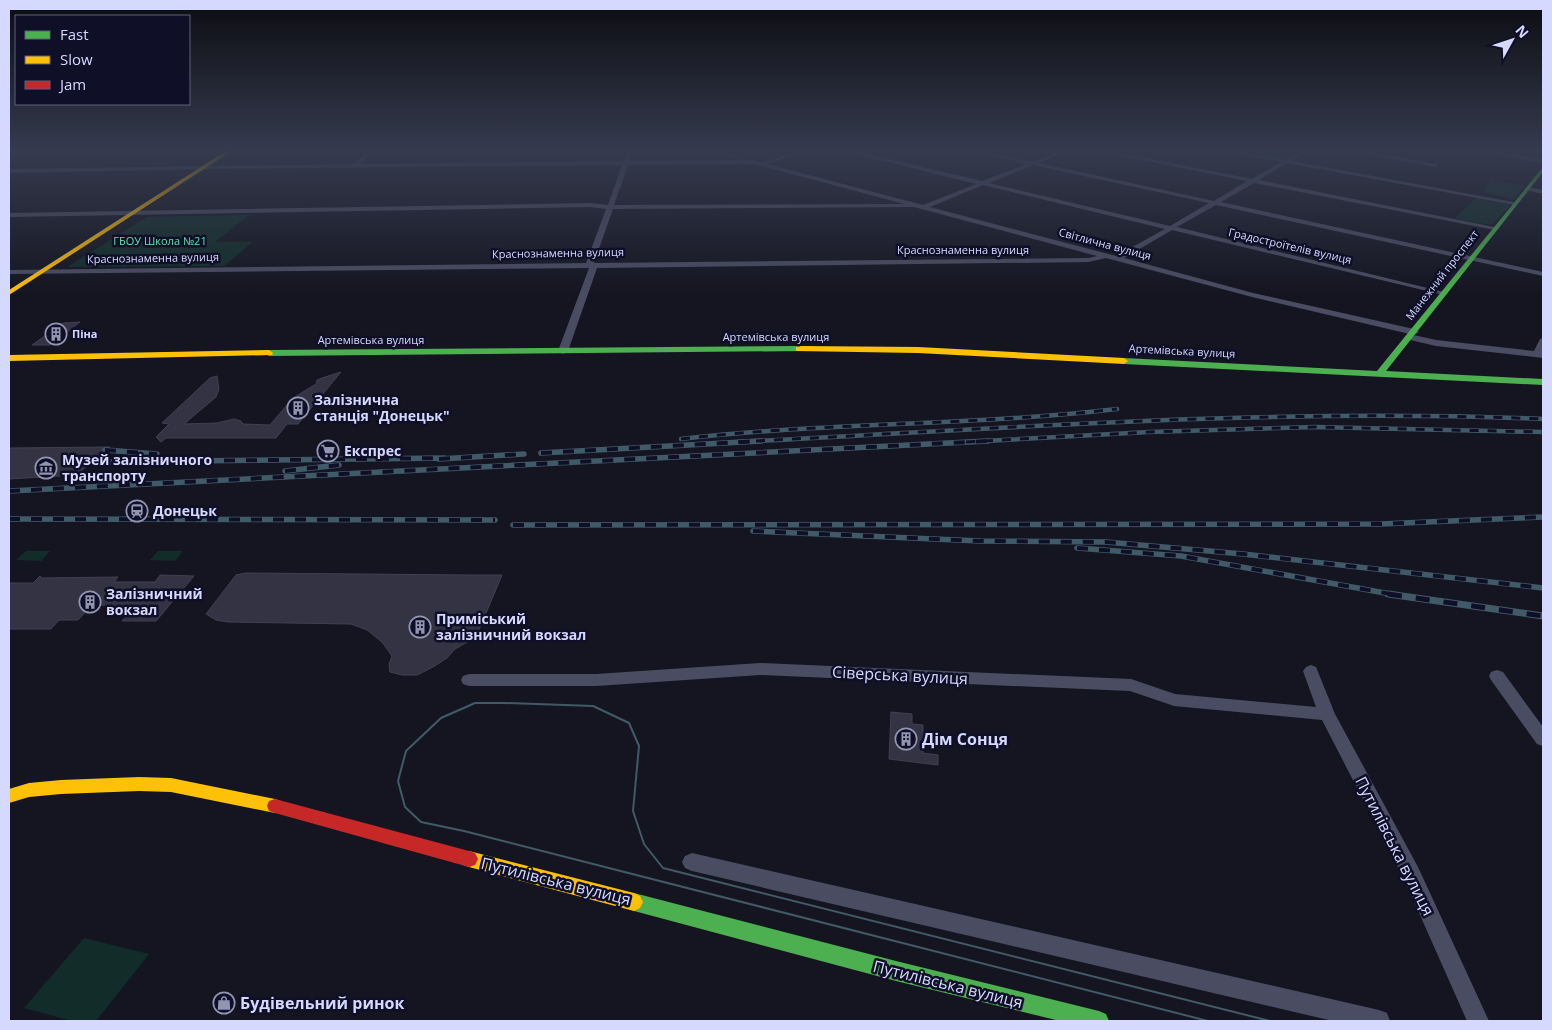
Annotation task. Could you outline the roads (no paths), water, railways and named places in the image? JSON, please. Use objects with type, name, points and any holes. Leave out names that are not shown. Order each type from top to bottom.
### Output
[{"type":"street","points":[[9,292],[158,197]]},
{"type":"street","points":[[563,351],[593,268],[590,264],[615,197]]},
{"type":"street","name":"Світлична вулиця","points":[[884,197],[1261,297],[1412,334]]},
{"type":"street","points":[[923,207],[949,197]]},
{"type":"street","name":"Градостроїтелiв вулиця","points":[[1039,197],[1444,293]]},
{"type":"street","points":[[1187,197],[1543,274]]},
{"type":"street","points":[[1117,259],[1225,197]]},
{"type":"street","points":[[1335,197],[1495,228]]},
{"type":"street","points":[[1482,197],[1515,203]]},
{"type":"street","name":"Манежний проспект","points":[[1380,374],[1520,197]]},
{"type":"street","points":[[9,215],[590,205],[611,207],[913,205]]},
{"type":"street","name":"Краснознаменна вулиця","points":[[9,272],[590,264],[1089,260],[1106,256]]},
{"type":"street","points":[[1412,334],[1436,343],[1540,355],[1543,341]]},
{"type":"street","name":"Артемівська вулиця","points":[[9,358],[240,353],[778,349],[918,350],[1543,382]]},
{"type":"street","name":"Сіверська вулиця","points":[[470,680],[596,680],[760,669],[1131,685],[1174,700],[1327,714]]},
{"type":"street","name":"Путилівська вулиця","points":[[1311,671],[1327,714],[1411,873],[1478,1021]]},
{"type":"street","points":[[1497,676],[1543,739]]},
{"type":"street","name":"Путилівська вулиця","points":[[9,796],[29,790],[61,787],[138,784],[171,785],[210,792],[300,812],[396,840],[896,971],[1099,1021]]},
{"type":"street","points":[[9,790],[29,790]]},
{"type":"street","points":[[692,862],[1379,1021]]},
{"type":"tram line","points":[[1208,1021],[464,831],[421,822],[405,807],[398,781],[406,751],[441,718],[475,703],[593,706],[629,723],[639,746],[633,811],[644,844],[663,868],[1270,1021]]},
{"type":"railway","points":[[681,439],[1117,409]]},
{"type":"railway","points":[[738,442],[1140,421],[1241,418],[1442,416],[1543,419]]},
{"type":"railway","points":[[966,442],[1149,432],[1315,427],[1543,432]]},
{"type":"railway","points":[[541,453],[761,441]]},
{"type":"railway","points":[[9,491],[988,441]]},
{"type":"railway","points":[[105,450],[157,454]]},
{"type":"railway","points":[[439,459],[524,454]]},
{"type":"railway","points":[[92,462],[444,458]]},
{"type":"railway","points":[[285,471],[339,465]]},
{"type":"railway","points":[[513,525],[1381,524],[1543,517]]},
{"type":"railway","points":[[9,519],[495,520]]},
{"type":"railway","points":[[753,531],[980,541],[1106,542],[1243,554],[1543,588]]},
{"type":"railway","points":[[1077,548],[1181,556],[1396,595]]},
{"type":"railway","points":[[1388,594],[1543,616]]},
{"type":"place","name":"Піна","points":[[56,334]]},
{"type":"place","name":"Залізнична станція \"Донецьк\"","points":[[298,408]]},
{"type":"place","name":"Експрес","points":[[328,451]]},
{"type":"place","name":"Музей залізничного транспорту","points":[[46,468]]},
{"type":"place","name":"Донецьк","points":[[137,511]]},
{"type":"place","name":"Залізничний вокзал","points":[[90,602]]},
{"type":"place","name":"Приміський залізничний вокзал","points":[[420,627]]},
{"type":"place","name":"Дім Сонця","points":[[906,739]]},
{"type":"place","name":"Будівельний ринок","points":[[224,1003]]},
{"type":"park label","name":"ГБОУ Школа №21","points":[[160,241]]}]
